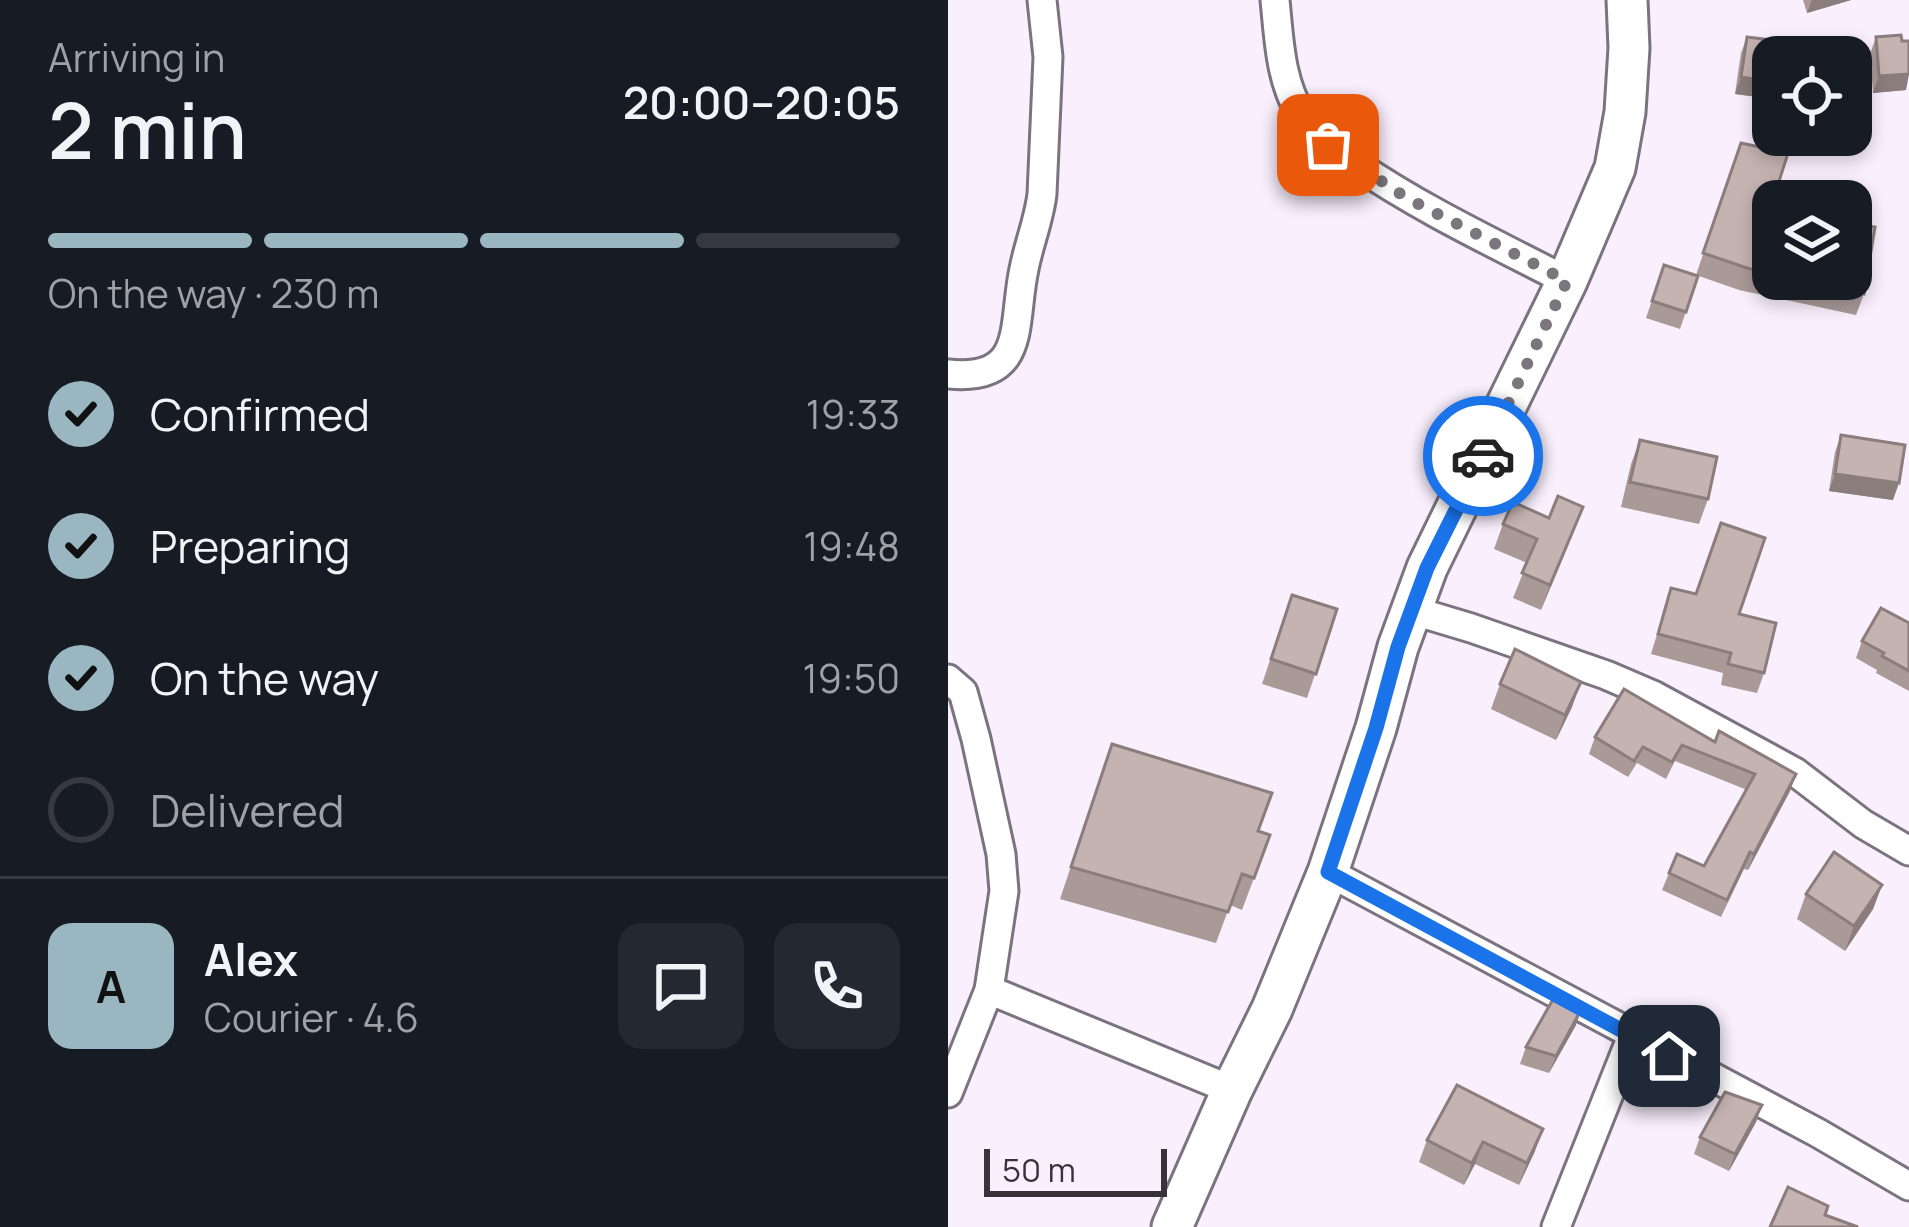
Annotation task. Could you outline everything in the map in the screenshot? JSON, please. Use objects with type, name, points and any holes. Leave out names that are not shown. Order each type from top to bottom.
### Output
[{"type":"street","points":[[948,374],[981,374],[1000,366],[1014,344],[1024,268],[1042,194],[1048,57],[1042,0]]},
{"type":"street","points":[[1276,0],[1289,88],[1303,117],[1328,145],[1405,197],[1567,281]]},
{"type":"street","points":[[1172,1227],[1272,1009],[1328,872],[1427,568],[1567,281],[1615,168],[1625,112],[1628,0]]},
{"type":"street","points":[[1411,610],[1655,695],[1795,772],[1863,824],[1909,850]]},
{"type":"street","points":[[948,679],[963,692],[976,739],[1001,854],[1004,891],[989,990],[948,1093]]},
{"type":"street","points":[[1328,872],[1909,1186]]},
{"type":"street","points":[[989,990],[1232,1090]]},
{"type":"street","points":[[1556,1227],[1632,1036]]},
{"type":"building","points":[[1901,35],[1902,41],[1909,41],[1909,74],[1879,76],[1876,37]]},
{"type":"building","points":[[1747,37],[1752,38],[1752,79],[1741,77]]},
{"type":"building","points":[[1741,143],[1752,145],[1752,156],[1787,156],[1779,180],[1752,180],[1752,269],[1703,253]]},
{"type":"building","points":[[1664,265],[1698,276],[1686,312],[1652,301]]},
{"type":"building","points":[[1841,435],[1905,445],[1899,483],[1835,474]]},
{"type":"building","points":[[1640,440],[1717,457],[1708,499],[1630,482]]},
{"type":"building","points":[[1558,496],[1583,507],[1550,585],[1522,573],[1537,539],[1503,524],[1513,502],[1549,518]]},
{"type":"building","points":[[1721,523],[1765,538],[1739,614],[1776,623],[1764,673],[1728,664],[1731,653],[1658,634],[1671,588],[1696,594]]},
{"type":"building","points":[[1292,595],[1337,609],[1316,674],[1271,659]]},
{"type":"building","points":[[1881,608],[1909,623],[1909,671],[1862,641]]},
{"type":"building","points":[[1515,649],[1581,682],[1565,715],[1500,684]]},
{"type":"building","points":[[1624,689],[1715,742],[1719,731],[1796,774],[1727,900],[1669,873],[1677,854],[1704,866],[1755,774],[1682,745],[1672,762],[1643,747],[1634,761],[1595,737]]},
{"type":"building","points":[[1112,744],[1272,793],[1258,831],[1270,835],[1254,878],[1242,874],[1228,912],[1071,867]]},
{"type":"building","points":[[1834,852],[1882,885],[1854,926],[1806,894]]},
{"type":"building","points":[[1556,994],[1582,1008],[1556,1056],[1526,1047]]},
{"type":"building","points":[[1457,1085],[1543,1129],[1527,1163],[1483,1142],[1472,1163],[1427,1140]]},
{"type":"building","points":[[1725,1092],[1762,1105],[1735,1154],[1700,1137]]},
{"type":"building","points":[[1788,1187],[1828,1206],[1825,1215],[1858,1227],[1770,1227]]},
{"type":"way so far","points":[[1328,145],[1405,197],[1567,281],[1483,456]]},
{"type":"route","points":[[1483,456],[1427,568],[1328,872],[1669,1056]]}]
